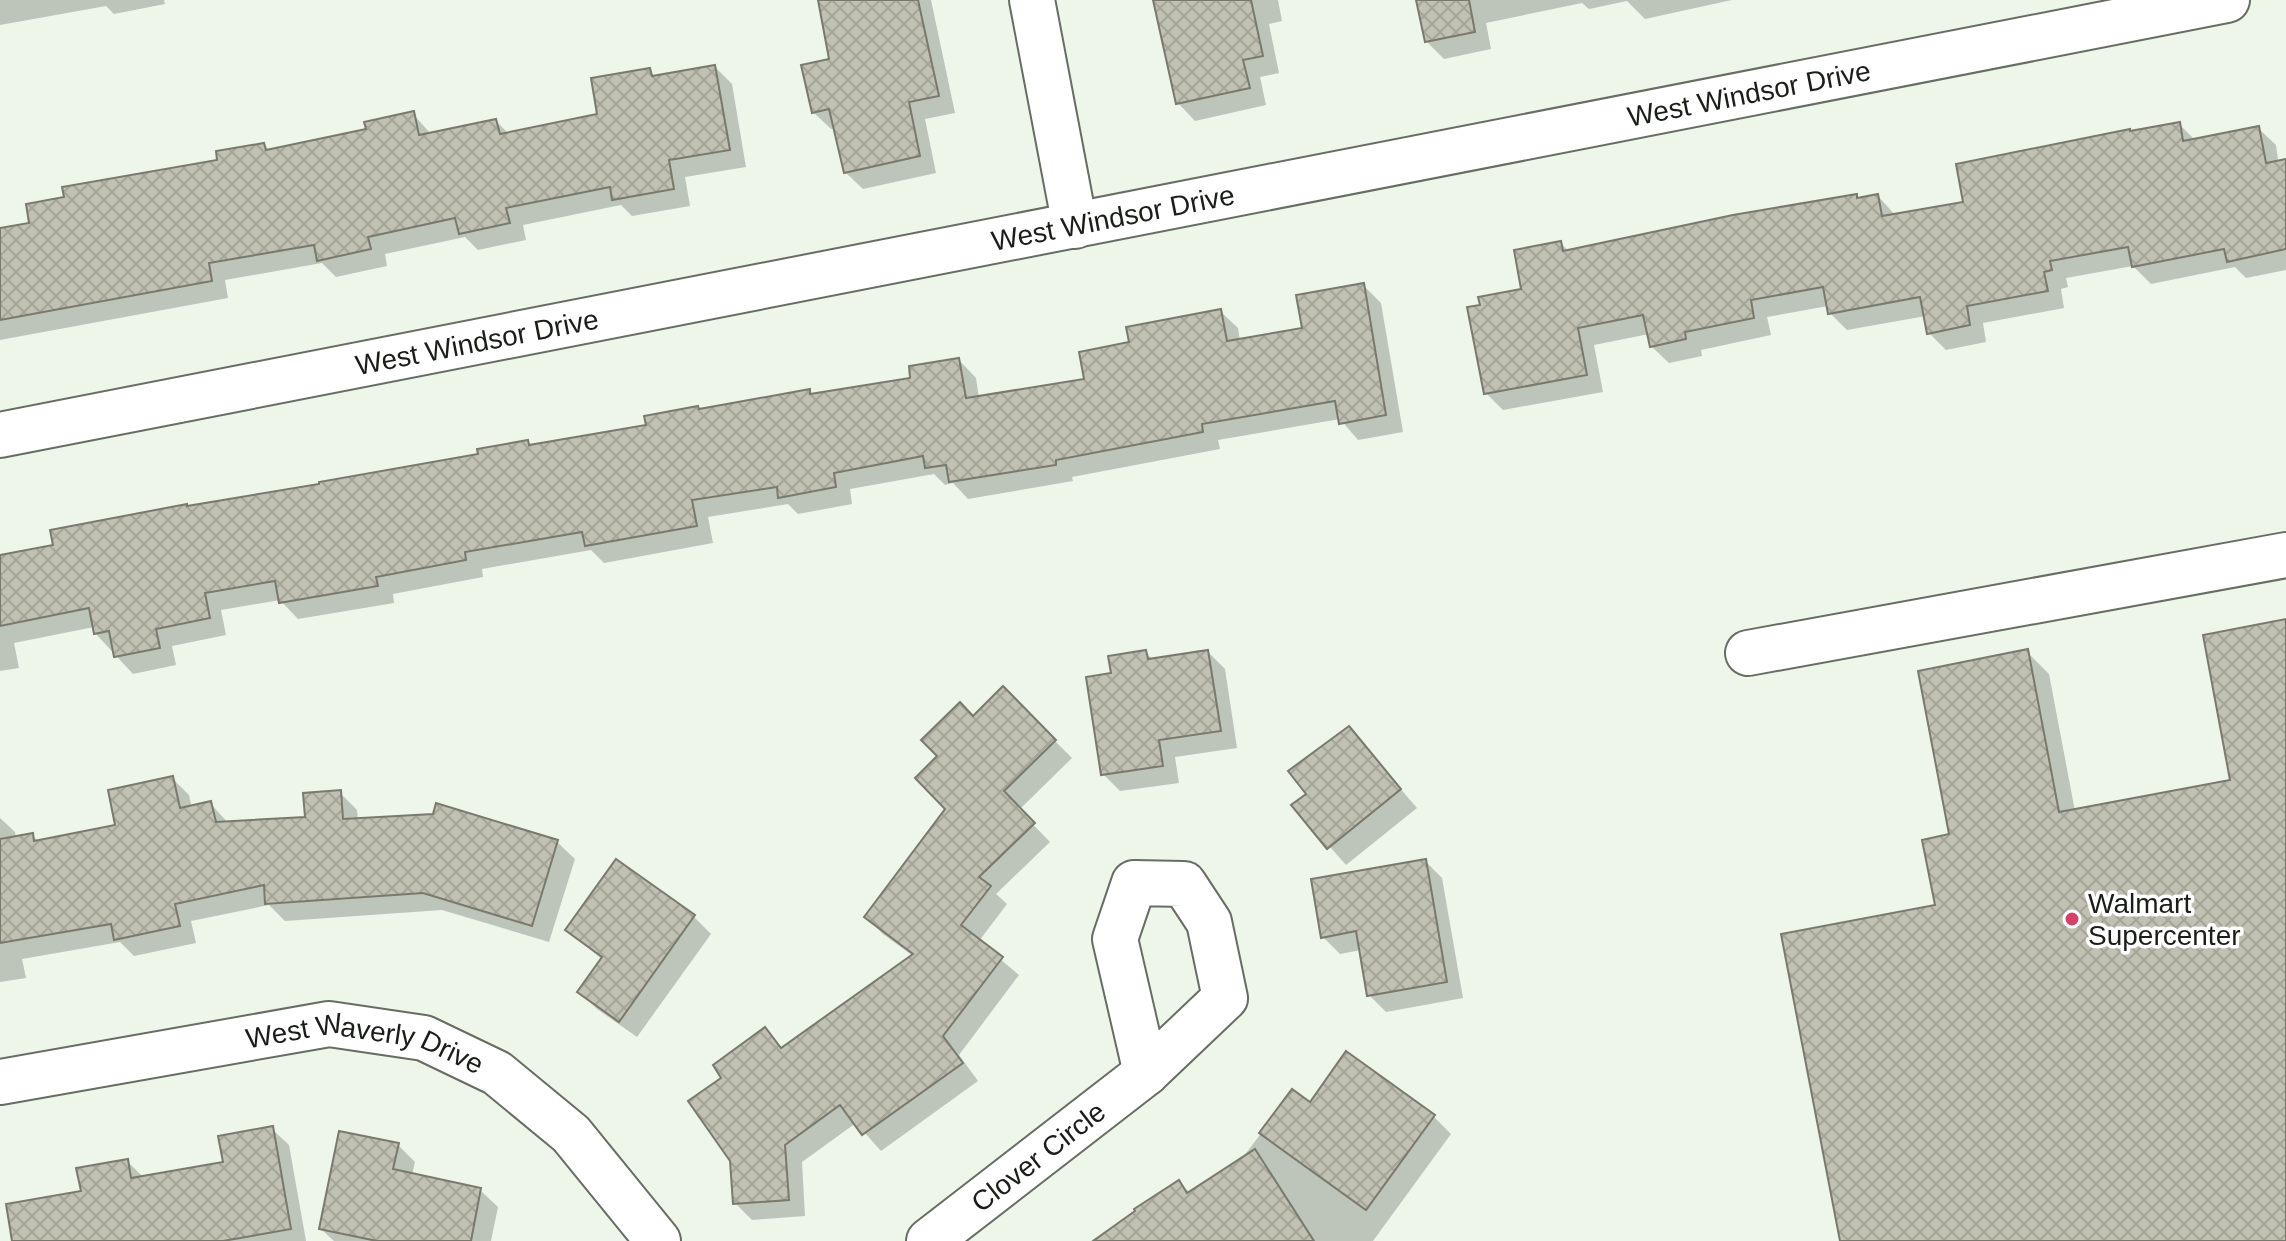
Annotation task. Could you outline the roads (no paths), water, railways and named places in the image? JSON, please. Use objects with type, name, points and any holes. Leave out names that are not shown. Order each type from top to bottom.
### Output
[{"type":"street","points":[[1032,0],[1075,226]]},
{"type":"street","name":"West Windsor Drive","points":[[0,435],[2227,0]]},
{"type":"street","points":[[1748,653],[2286,555]]},
{"type":"street","name":"West Waverly Drive","points":[[0,1082],[329,1024],[424,1038],[497,1073],[571,1134],[658,1241]]},
{"type":"street","name":"Clover Circle","points":[[929,1241],[1146,1073]]},
{"type":"place","name":"Walmart Supercenter","points":[[2072,919]]}]
